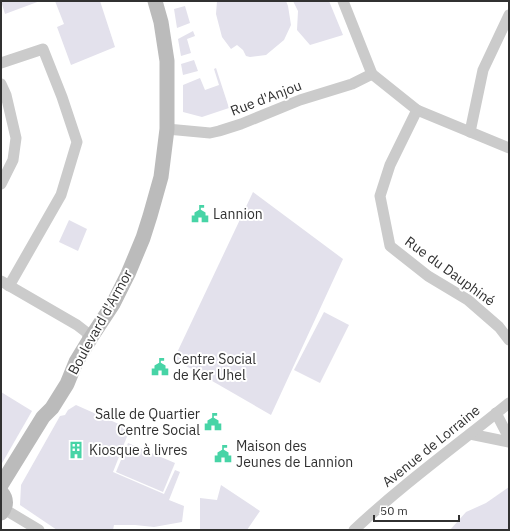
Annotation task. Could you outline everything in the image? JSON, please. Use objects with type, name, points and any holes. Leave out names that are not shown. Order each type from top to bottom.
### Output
[{"type":"main road","name":"Boulevard d'Armor","points":[[1,485],[43,417],[52,408],[66,384],[76,362],[113,304],[128,274],[143,238],[150,216],[161,177],[168,129],[167,61],[161,22],[155,1]]},
{"type":"main road","points":[[1,492],[6,500],[6,505],[2,511]]},
{"type":"street","points":[[344,1],[372,74],[417,110],[509,148]]},
{"type":"street","points":[[470,132],[483,70],[509,15]]},
{"type":"street","points":[[1,63],[43,49],[62,97],[77,142],[60,195],[5,283],[77,325],[86,332],[90,339]]},
{"type":"street","name":"Rue d'Anjou","points":[[168,129],[210,133],[219,131],[241,124],[300,100],[352,84],[372,74]]},
{"type":"street","points":[[1,84],[6,95],[16,138],[13,160],[1,184]]},
{"type":"street","name":"Rue du Dauphiné","points":[[417,110],[390,166],[380,196],[390,246],[428,276],[468,300],[499,328],[509,340]]},
{"type":"street","name":"Avenue de Lorraine","points":[[354,530],[420,473],[509,403]]},
{"type":"street","points":[[496,413],[509,438]]},
{"type":"street","points":[[470,434],[509,442]]},
{"type":"street","points":[[2,511],[39,530]]},
{"type":"shaded area","points":[[1,1],[40,1],[5,14]]},
{"type":"shaded area","points":[[55,1],[100,1],[115,47],[71,65],[57,27],[64,24]]},
{"type":"shaded area","points":[[217,1],[286,1],[291,25],[284,40],[266,55],[246,56],[243,50],[237,45],[231,49],[222,37],[216,14]]},
{"type":"shaded area","points":[[293,1],[329,1],[343,35],[310,45],[297,30],[298,11]]},
{"type":"shaded area","points":[[185,6],[190,23],[177,28],[174,9]]},
{"type":"shaded area","points":[[193,31],[195,36],[187,39],[191,53],[181,56],[178,39]]},
{"type":"shaded area","points":[[194,60],[198,71],[183,75],[181,64]]},
{"type":"shaded area","points":[[216,68],[229,108],[202,117],[183,112],[183,85],[200,78],[205,90],[219,85],[214,69]]},
{"type":"shaded area","points":[[253,192],[343,259],[271,415],[174,359]]},
{"type":"shaded area","points":[[69,220],[87,229],[78,251],[59,242]]},
{"type":"shaded area","points":[[324,312],[349,325],[320,383],[294,370]]},
{"type":"shaded area","points":[[1,392],[32,411],[1,465]]},
{"type":"shaded area","points":[[76,405],[130,429],[113,472],[164,494],[175,470],[180,472],[169,500],[184,506],[182,522],[154,527],[114,525],[113,530],[57,530],[20,505],[21,485],[60,416],[65,415],[68,410]]},
{"type":"shaded area","points":[[128,443],[175,463],[163,492],[116,472]]},
{"type":"shaded area","points":[[221,485],[260,511],[247,530],[200,530],[200,498],[217,500]]},
{"type":"shaded area","points":[[509,487],[509,530],[450,530],[466,512],[486,503]]},
{"type":"place","name":"Lannion","points":[[200,214]]},
{"type":"place","name":"Centre Social de Ker Uhel","points":[[160,367]]},
{"type":"place","name":"Salle de Quartier Centre Social","points":[[213,422]]},
{"type":"place","name":"Kiosque à livres","points":[[76,450]]},
{"type":"place","name":"Maison des Jeunes de Lannion","points":[[223,454]]}]
